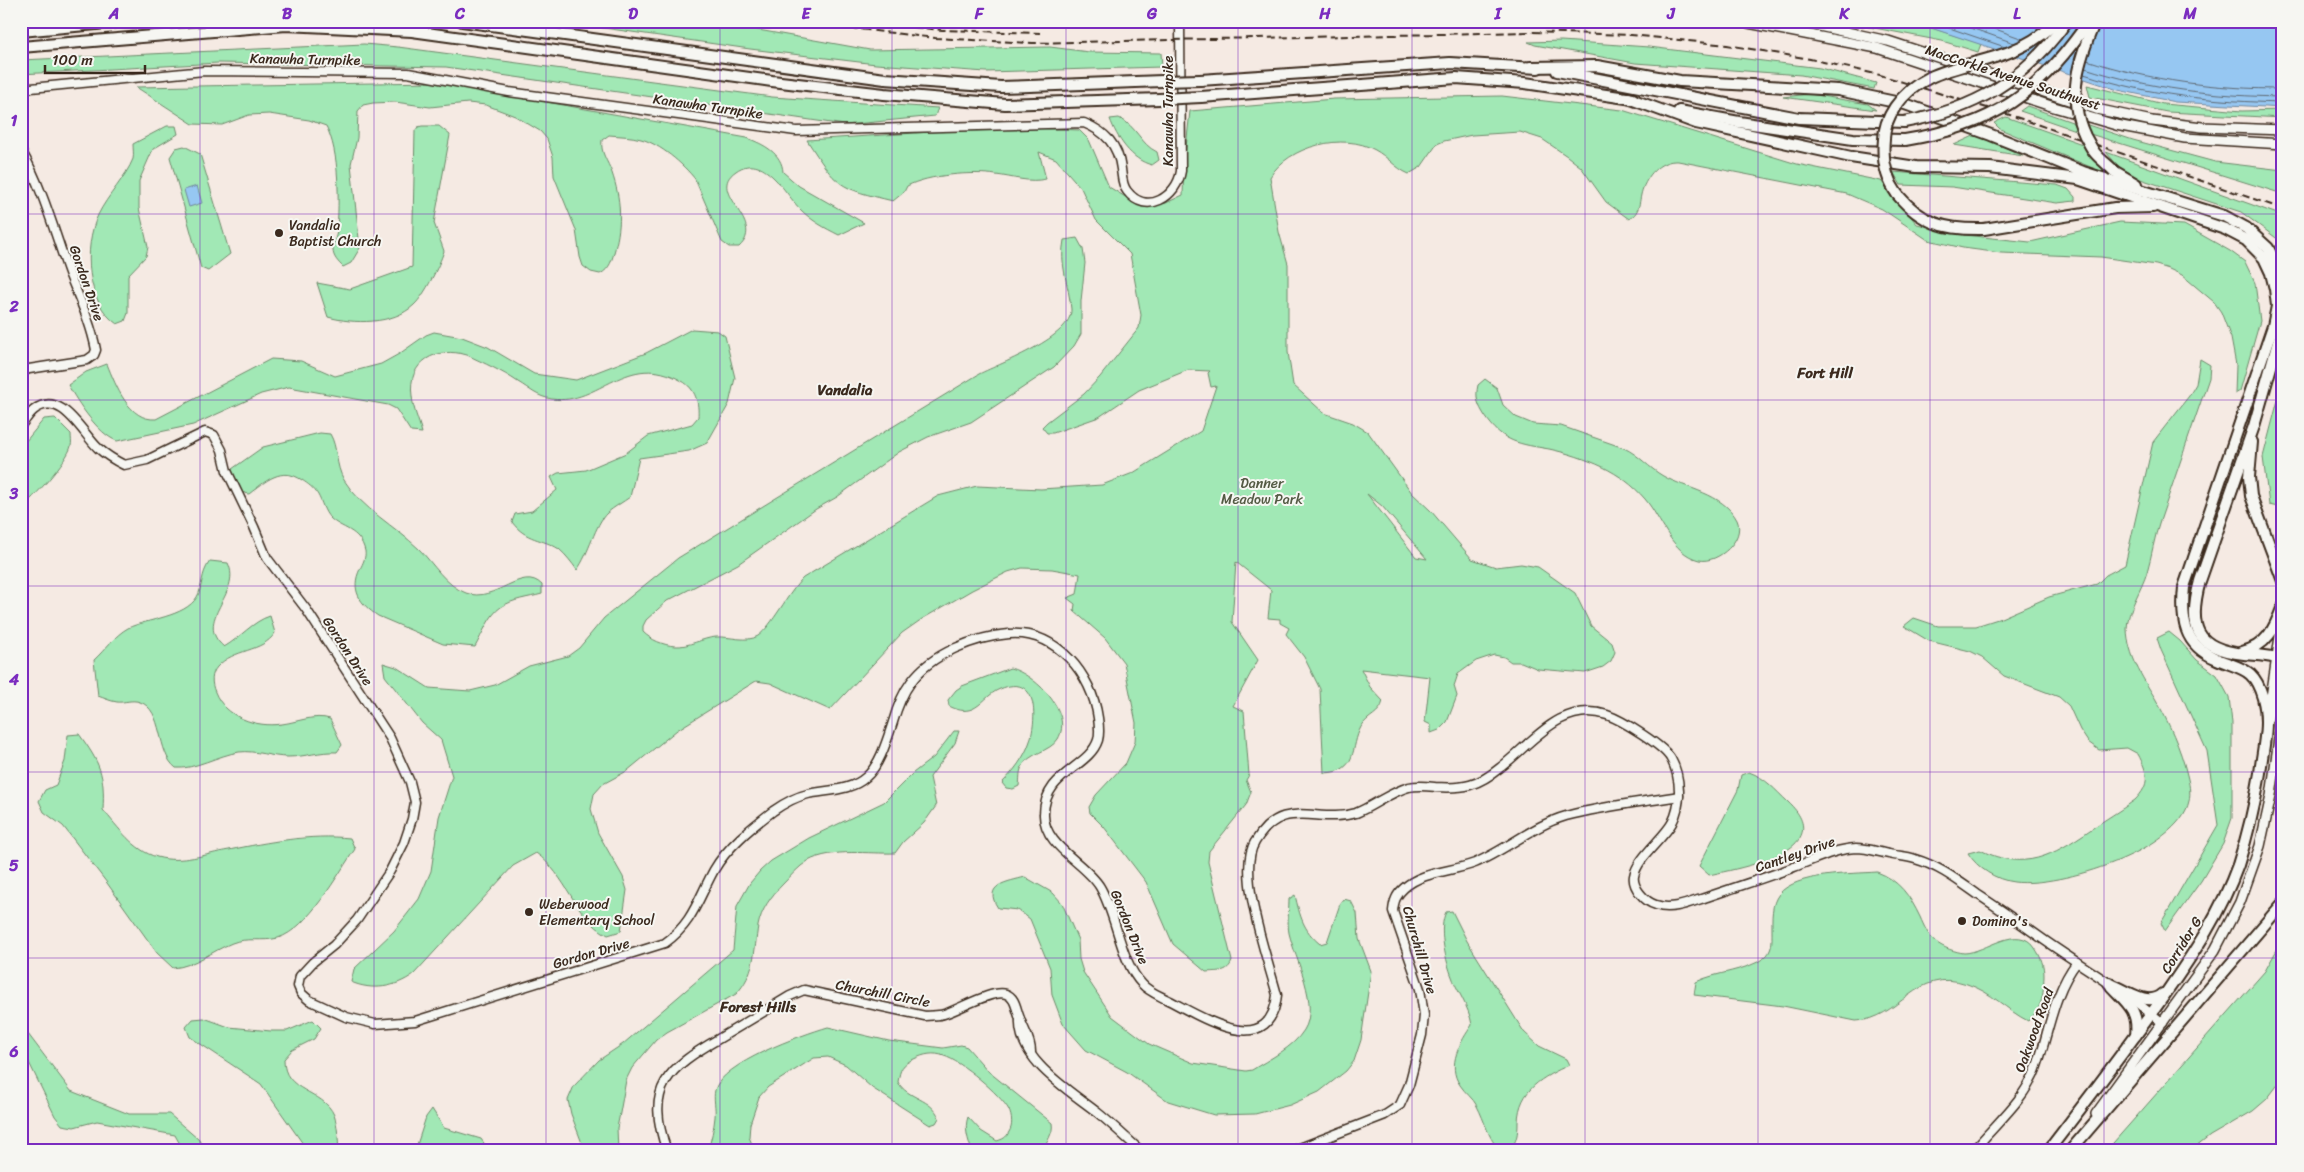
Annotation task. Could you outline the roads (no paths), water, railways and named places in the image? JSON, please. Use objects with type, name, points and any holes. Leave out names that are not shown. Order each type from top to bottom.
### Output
[{"type":"highway","points":[[21,30],[129,21]]},
{"type":"highway","points":[[462,21],[885,78],[1001,86],[1200,80],[1450,63],[1597,66],[1680,81],[1838,90],[1905,104],[2172,205],[2240,235],[2253,245],[2264,258],[2271,273],[2277,306],[2273,326],[2184,587],[2183,622],[2191,641],[2216,659],[2241,666],[2255,680],[2263,699],[2268,720]]},
{"type":"highway","points":[[2057,21],[2043,34],[2017,49],[1994,58],[1942,71],[1926,78],[1902,98],[1887,125],[1883,154],[1889,181],[1897,194],[1913,211],[1931,222],[1952,229],[1965,230],[1984,229],[2115,208],[2172,205]]},
{"type":"highway","points":[[1531,66],[1799,118],[1904,122],[1949,112],[1993,92],[2035,58],[2067,21]]},
{"type":"highway","points":[[21,47],[286,25],[412,31],[772,81],[884,94],[1005,104],[1160,100],[1456,78],[1525,83],[1628,98],[1698,115],[1853,139],[1904,140],[1967,125],[2006,108],[2046,76],[2070,48],[2089,21]]},
{"type":"highway","points":[[2095,21],[2080,56],[2076,77],[2076,111],[2080,125],[2094,152],[2114,171],[2172,205]]},
{"type":"highway","points":[[1628,98],[1696,123],[1851,157],[1916,167],[1990,168],[2048,174],[2078,179],[2172,205],[2224,216],[2246,228],[2268,248],[2283,277]]},
{"type":"highway","points":[[2280,661],[2220,650],[2203,638],[2196,628],[2194,602],[2254,426],[2283,325]]},
{"type":"highway","points":[[2254,426],[2249,478],[2251,496],[2262,531],[2283,581]]},
{"type":"highway","points":[[2236,653],[2254,648],[2266,639],[2275,628],[2283,606]]},
{"type":"highway","points":[[2201,649],[2230,659],[2280,661]]},
{"type":"highway","name":"Corridor G","points":[[2048,1151],[2136,1036],[2198,948],[2221,905],[2238,865],[2254,811],[2268,720]]},
{"type":"highway","points":[[2070,1151],[2283,903]]},
{"type":"highway","points":[[2109,983],[2151,1001],[2161,995],[2174,982]]},
{"type":"highway","points":[[2109,983],[2133,1009],[2137,1018],[2136,1036]]},
{"type":"main road","name":"MacCorkle Avenue Southwest","points":[[1738,21],[1877,48],[2054,107],[2116,125],[2185,138],[2283,144]]},
{"type":"main road","name":"MacCorkle Avenue Southwest","points":[[1796,21],[1888,41],[2096,108],[2152,121],[2202,126],[2283,130]]},
{"type":"main road","points":[[2268,720],[2280,661],[2283,616]]},
{"type":"main road","points":[[2077,1141],[2215,950],[2240,902],[2260,846],[2272,796],[2283,710]]},
{"type":"street","name":"Kanawha Turnpike","points":[[21,89],[204,70],[408,73],[509,92],[796,131],[1061,122],[1084,123],[1103,133],[1114,145],[1119,158],[1122,180],[1128,193],[1141,201],[1154,202],[1168,196],[1180,180],[1180,21]]},
{"type":"street","name":"Gordon Drive","points":[[21,150],[32,168],[48,209],[96,350],[94,355],[86,360],[21,372]]},
{"type":"street","name":"Gordon Drive","points":[[21,425],[34,410],[44,405],[56,406],[73,418],[103,452],[124,465],[146,460],[205,432],[214,434],[222,450],[227,471],[267,558],[306,609],[390,738],[410,782],[415,802],[412,819],[404,842],[390,871],[357,920],[334,945],[313,962],[300,976],[298,986],[301,993],[308,1000],[346,1017],[375,1024],[415,1021],[665,943],[678,934],[688,923],[715,868],[732,846],[765,818],[792,800],[805,795],[853,785],[869,775],[887,740],[906,690],[925,666],[949,652],[996,636],[1017,634],[1052,644],[1071,660],[1089,688],[1096,704],[1098,741],[1091,752],[1062,775],[1052,789],[1045,804],[1043,817],[1048,832],[1098,884],[1106,898],[1134,972],[1143,986],[1207,1020],[1236,1031],[1245,1032],[1254,1029],[1268,1020],[1276,1003],[1277,995],[1250,891],[1248,864],[1254,842],[1270,826],[1286,816],[1304,813],[1334,818],[1358,812],[1412,786],[1457,789],[1476,785],[1501,767],[1544,728],[1565,716],[1584,712],[1605,714],[1631,726],[1670,757],[1678,781],[1679,796]]},
{"type":"street","name":"Cantley Drive","points":[[1679,796],[1676,814],[1671,825],[1635,873],[1635,886],[1650,903],[1658,906],[1672,907],[1733,888],[1833,852],[1856,848],[1914,858],[1953,875],[2109,983],[2163,1023]]},
{"type":"street","name":"Churchill Drive","points":[[1292,1151],[1385,1115],[1400,1106],[1409,1085],[1422,1035],[1424,1015],[1420,989],[1393,911],[1395,898],[1403,888],[1427,876],[1473,864],[1544,825],[1565,816],[1679,796]]},
{"type":"street","name":"Oakwood Road","points":[[1973,1151],[2010,1112],[2036,1070],[2062,987],[2077,962]]},
{"type":"street","name":"Churchill Circle","points":[[667,1151],[660,1131],[658,1109],[661,1090],[671,1072],[687,1057],[790,996],[804,990],[924,1016],[942,1014],[999,992],[1007,994],[1013,999],[1027,1032],[1031,1052],[1037,1063],[1100,1114],[1141,1151]]},
{"type":"water","points":[[1910,21],[2283,21],[2283,108],[2175,102],[2118,90]]},
{"type":"water","points":[[197,186],[202,203],[189,207],[184,190]]},
{"type":"railway","points":[[790,21],[935,38],[1032,43],[1530,32],[1631,35],[1727,45],[1810,59],[1880,75],[2010,115],[2283,209]]},
{"type":"railway","points":[[854,21],[942,30],[1040,33]]},
{"type":"place","name":"Vandalia Baptist Church","points":[[279,233]]},
{"type":"place","name":"Weberwood Elementary School","points":[[529,912]]},
{"type":"place","name":"Domino's","points":[[1962,921]]},
{"type":"district","name":"Fort Hill","points":[[1825,373]]},
{"type":"district","name":"Vandalia","points":[[845,390]]},
{"type":"district","name":"Forest Hills","points":[[758,1007]]},
{"type":"park label","name":"Danner Meadow Park","points":[[1262,492]]}]
